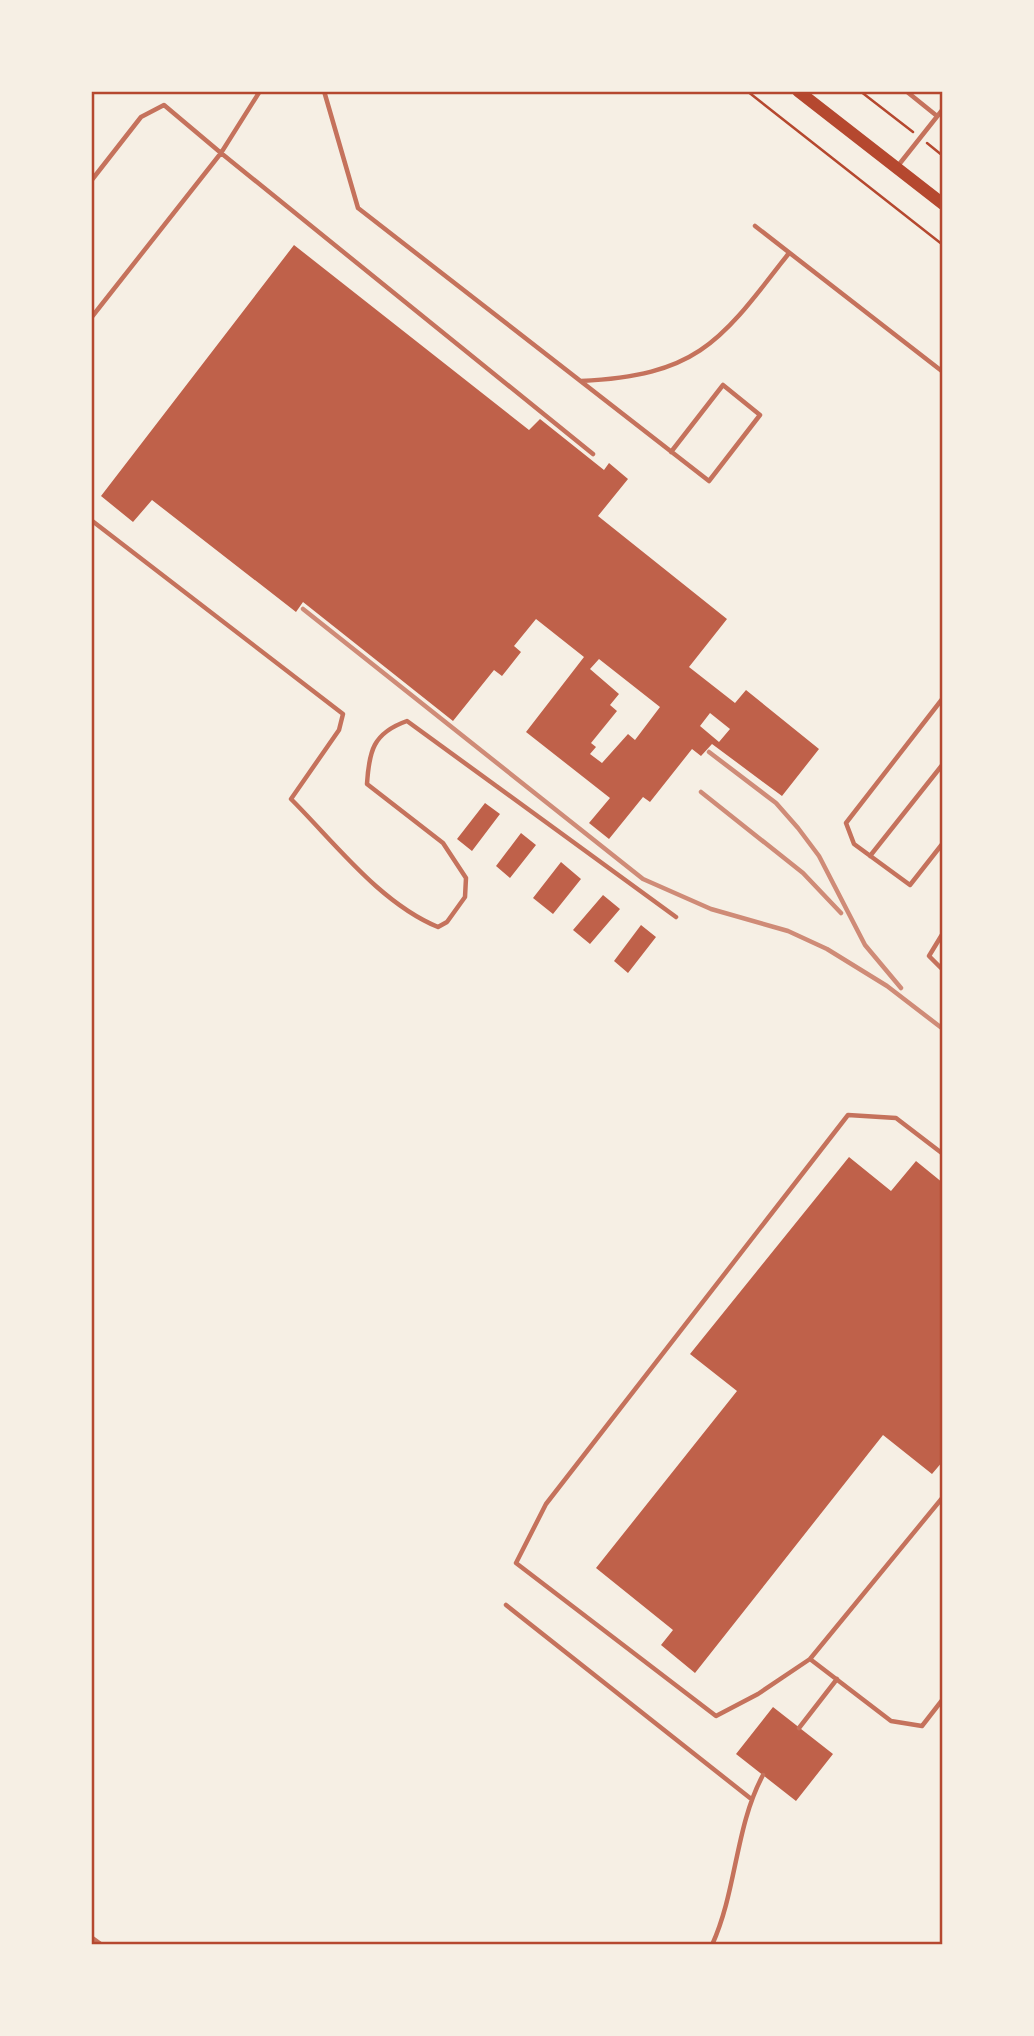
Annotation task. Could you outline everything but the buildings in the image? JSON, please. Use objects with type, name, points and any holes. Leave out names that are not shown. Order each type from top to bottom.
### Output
[{"type":"main road","points":[[798,91],[943,204]]},
{"type":"lane","points":[[91,318],[221,153],[260,91]]},
{"type":"lane","points":[[324,91],[358,208],[671,452],[709,481],[760,415],[723,385],[671,452]]},
{"type":"lane","points":[[906,91],[937,117]]},
{"type":"lane","points":[[91,181],[141,117],[164,105],[593,454]]},
{"type":"lane","points":[[896,168],[943,109]]},
{"type":"lane","points":[[755,226],[943,372]]},
{"type":"lane","points":[[580,381],[650,374],[704,351],[732,324],[789,253]]},
{"type":"lane","points":[[91,520],[343,713],[339,730],[291,799],[380,888],[418,919],[438,927],[447,922],[465,897],[466,878],[443,843],[367,785],[369,751],[390,727],[407,721],[676,917]]},
{"type":"lane","points":[[943,698],[846,823],[854,844],[910,885],[943,843]]},
{"type":"lane","points":[[870,856],[943,764]]},
{"type":"lane","points":[[943,933],[929,956],[943,970]]},
{"type":"lane","points":[[943,1154],[896,1118],[848,1115],[546,1504],[516,1563],[716,1716],[758,1694],[810,1658],[943,1497]]},
{"type":"lane","points":[[506,1605],[750,1798]]},
{"type":"lane","points":[[810,1658],[891,1721],[922,1727],[943,1699]]},
{"type":"lane","points":[[799,1728],[837,1679]]},
{"type":"lane","points":[[712,1945],[725,1916],[750,1798],[763,1775]]},
{"type":"lane","points":[[91,1937],[102,1945]]},
{"type":"path","points":[[747,91],[943,245]]},
{"type":"path","points":[[860,91],[943,156]]},
{"type":"railway","points":[[303,609],[643,879],[711,909],[788,931],[827,949],[887,986],[943,1029]]},
{"type":"railway","points":[[709,752],[776,803],[798,828],[819,856],[865,945],[901,988]]},
{"type":"railway","points":[[701,792],[803,873],[841,913]]}]
